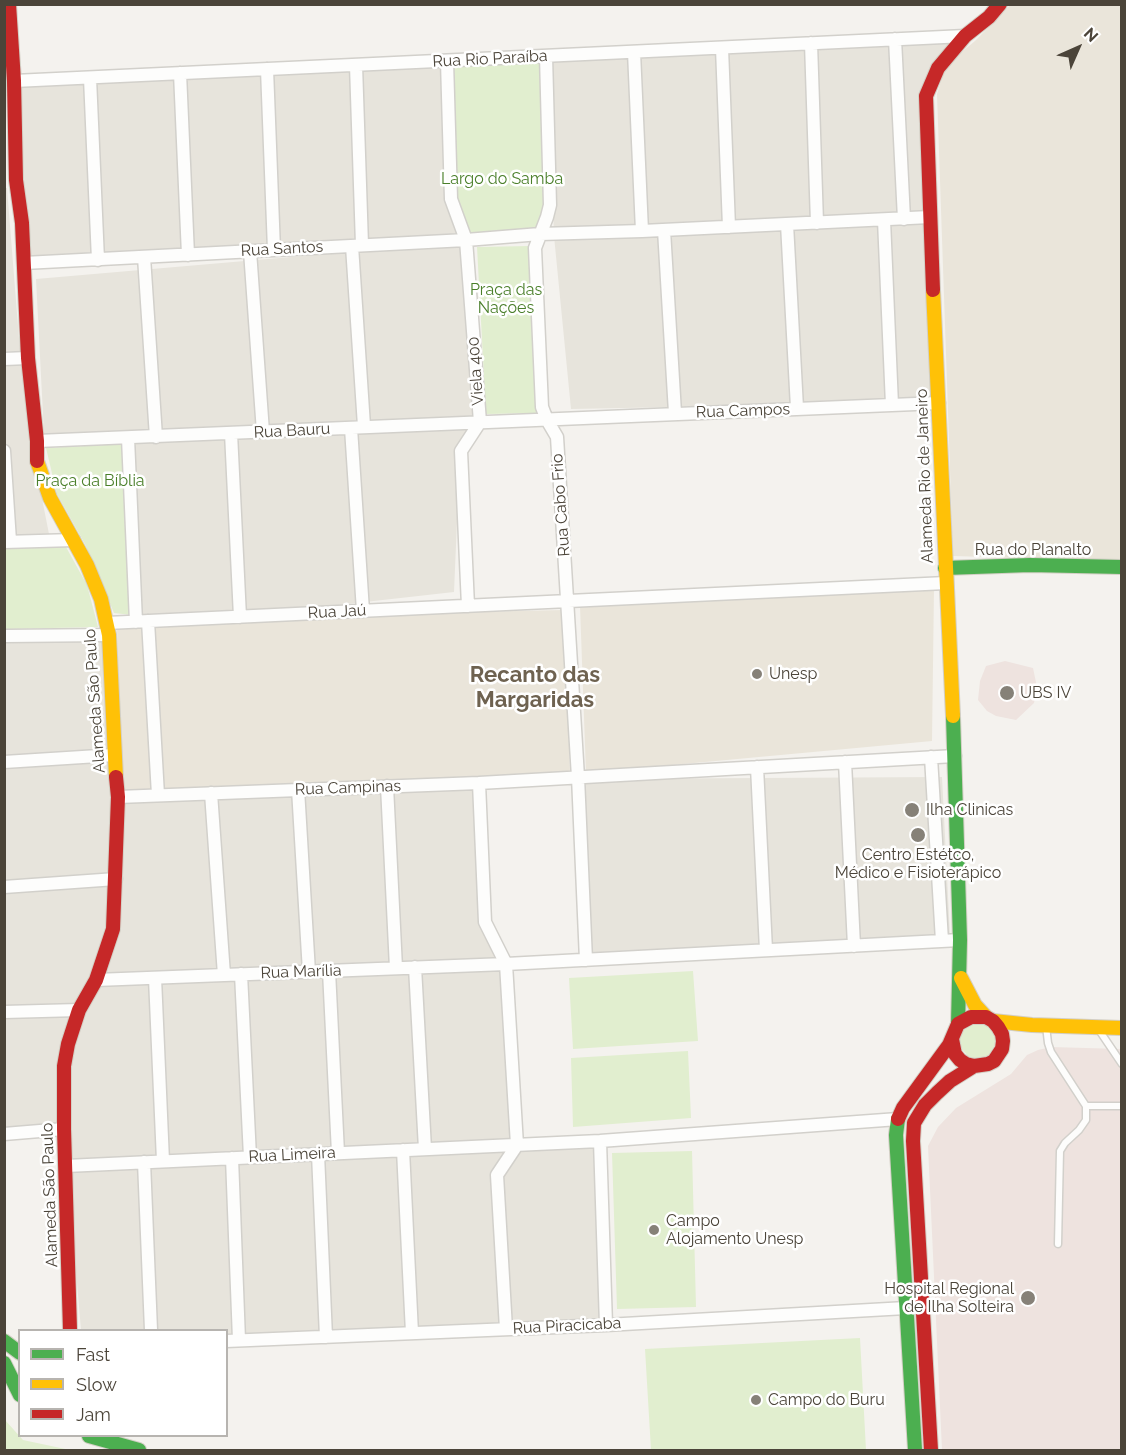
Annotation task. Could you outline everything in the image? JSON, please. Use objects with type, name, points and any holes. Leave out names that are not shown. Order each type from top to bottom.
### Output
[{"type":"street","name":"Alameda São Paulo","points":[[9,4],[14,81],[10,180],[22,223],[28,358],[37,441],[37,463],[50,498],[75,540],[101,599],[108,629],[118,796],[113,929],[96,980],[79,1010],[68,1044],[64,1066],[70,1329]]},
{"type":"street","name":"Alameda Rio de Janeiro","points":[[915,1450],[896,1135],[898,1119],[903,1107],[952,1039],[958,1024],[960,940],[956,756],[945,568],[926,96],[938,68],[965,36],[1000,4]]},
{"type":"street","name":"Rua Rio Paraíba","points":[[14,81],[965,36]]},
{"type":"street","points":[[895,39],[904,219]]},
{"type":"street","points":[[811,44],[817,223]]},
{"type":"street","points":[[722,48],[729,227]]},
{"type":"street","points":[[634,52],[642,231]]},
{"type":"street","name":"Rua Cabo Frio","points":[[546,56],[550,205],[548,218],[535,248],[542,407],[557,437],[578,777],[586,960]]},
{"type":"street","name":"Viela 400","points":[[447,61],[451,199],[466,240],[480,422],[461,451],[468,606]]},
{"type":"street","points":[[356,65],[358,427],[363,611]]},
{"type":"street","points":[[267,69],[274,250]]},
{"type":"street","points":[[180,73],[188,255]]},
{"type":"street","points":[[90,78],[98,260]]},
{"type":"street","name":"Rua Santos","points":[[24,264],[540,234],[930,217]]},
{"type":"street","points":[[884,220],[892,405]]},
{"type":"street","points":[[787,224],[796,408]]},
{"type":"street","points":[[664,230],[675,413]]},
{"type":"street","points":[[250,251],[263,432]]},
{"type":"street","points":[[144,257],[156,437]]},
{"type":"street","points":[[4,359],[28,358]]},
{"type":"street","name":"Rua Campos","points":[[547,420],[939,403]]},
{"type":"street","name":"Rua Bauru","points":[[37,441],[547,420]]},
{"type":"street","points":[[231,434],[240,617]]},
{"type":"street","points":[[128,438],[158,795]]},
{"type":"street","points":[[4,451],[7,542],[75,540]]},
{"type":"street","name":"Rua do Planalto","points":[[945,568],[1030,565],[1122,567]]},
{"type":"street","name":"Rua Jaú","points":[[4,636],[108,629],[142,622],[946,583]]},
{"type":"street","points":[[4,762],[114,755]]},
{"type":"street","name":"Rua Campinas","points":[[118,796],[479,783],[956,756]]},
{"type":"street","points":[[930,757],[942,941]]},
{"type":"street","points":[[845,762],[854,946]]},
{"type":"street","points":[[757,767],[766,950]]},
{"type":"street","points":[[479,783],[485,922],[506,964],[517,1145],[497,1175],[506,1329]]},
{"type":"street","points":[[387,786],[396,968]]},
{"type":"street","points":[[298,789],[309,972]]},
{"type":"street","points":[[211,792],[224,975]]},
{"type":"street","points":[[4,887],[116,879]]},
{"type":"street","name":"Rua Marília","points":[[96,980],[506,964],[960,940]]},
{"type":"street","points":[[415,967],[425,1149]]},
{"type":"street","points":[[329,971],[338,1153]]},
{"type":"street","points":[[241,974],[250,1158]]},
{"type":"street","name":"Alameda Rio de Janeiro","points":[[959,974],[975,1005],[998,1027],[1002,1034],[1002,1049]]},
{"type":"street","points":[[155,978],[163,1161]]},
{"type":"street","points":[[4,1012],[79,1010]]},
{"type":"street","points":[[958,1024],[971,1017],[979,1016],[1039,1025],[1122,1028]]},
{"type":"street","points":[[952,1039],[956,1054],[966,1064],[988,1065],[1002,1049],[1039,1025]]},
{"type":"street","points":[[931,1450],[914,1123],[925,1105],[937,1093],[950,1081],[974,1066]]},
{"type":"street","name":"Rua Limeira","points":[[66,1166],[600,1141],[898,1119]]},
{"type":"street","points":[[4,1134],[64,1128]]},
{"type":"street","points":[[600,1141],[606,1325]]},
{"type":"street","points":[[403,1150],[412,1333]]},
{"type":"street","points":[[318,1154],[326,1337]]},
{"type":"street","points":[[232,1158],[233,1341]]},
{"type":"street","points":[[144,1162],[151,1329]]},
{"type":"street","name":"Rua Piracicaba","points":[[233,1341],[606,1325],[906,1308]]},
{"type":"street","points":[[4,1341],[18,1352]]},
{"type":"street","points":[[4,1363],[18,1391]]},
{"type":"street","points":[[92,1437],[138,1450],[121,1437]]},
{"type":"lane","points":[[1039,1025],[1051,1052],[1086,1106],[1086,1120],[1060,1151],[1058,1244]]},
{"type":"lane","points":[[1097,1027],[1122,1064]]},
{"type":"lane","points":[[1086,1106],[1122,1106]]},
{"type":"shaded area","points":[[1010,5],[1121,5],[1121,561],[953,556],[937,94],[946,65],[975,41]]},
{"type":"shaded area","points":[[960,37],[923,89],[938,402],[571,409],[554,236],[548,57]]},
{"type":"shaded area","points":[[446,62],[463,238],[29,256],[15,82]]},
{"type":"shaded area","points":[[4,188],[7,188],[20,351],[5,352]]},
{"type":"shaded area","points":[[465,242],[478,419],[44,434],[36,279]]},
{"type":"shaded area","points":[[25,361],[30,438],[49,534],[5,536],[5,362]]},
{"type":"shaded area","points":[[470,426],[460,451],[454,592],[240,616],[137,620],[129,439]]},
{"type":"shaded area","name":"Unesp","points":[[934,588],[932,741],[586,773],[580,606]]},
{"type":"shaded area","points":[[564,610],[570,772],[122,792],[117,627]]},
{"type":"shaded area","points":[[5,637],[105,637],[121,800],[476,785],[484,923],[504,966],[516,1144],[598,1142],[606,1325],[228,1338],[228,1329],[81,1329],[64,1129],[5,1134]]},
{"type":"shaded area","name":"UBS IV","points":[[1005,661],[1033,668],[1037,687],[1034,703],[1016,720],[996,716],[987,711],[978,700],[980,681],[986,666]]},
{"type":"shaded area","points":[[942,777],[950,936],[588,959],[579,779]]},
{"type":"shaded area","name":"Hospital Regional de Ilha Solteira","points":[[1051,1047],[1121,1049],[1121,1450],[942,1450],[928,1146],[938,1127],[956,1108],[1011,1074],[1027,1055]]},
{"type":"green space","name":"Largo do Samba","points":[[542,61],[549,203],[535,231],[470,235],[457,200],[454,65]]},
{"type":"green space","name":"Praça das Nações","points":[[530,246],[538,413],[486,414],[477,247]]},
{"type":"green space","name":"Praça da Bíblia","points":[[123,444],[132,615],[114,613],[85,544],[57,494],[46,448]]},
{"type":"green space","points":[[66,547],[87,585],[98,627],[5,629],[4,548]]},
{"type":"green space","points":[[693,971],[698,1041],[573,1049],[569,978]]},
{"type":"green space","points":[[983,1022],[995,1034],[995,1045],[989,1055],[973,1058],[961,1048],[959,1043],[961,1031],[965,1026]]},
{"type":"green space","points":[[688,1051],[691,1118],[573,1127],[571,1058]]},
{"type":"green space","name":"Campo Alojamento Unesp","points":[[692,1151],[696,1307],[617,1309],[612,1153]]},
{"type":"green space","name":"Campo do Buru","points":[[860,1338],[866,1450],[651,1450],[645,1349]]},
{"type":"green space","points":[[5,1420],[23,1440],[70,1450],[5,1450]]},
{"type":"traffic: fast","points":[[945,568],[1030,565],[1122,567]]},
{"type":"traffic: fast","points":[[953,716],[960,940],[958,1024]]},
{"type":"traffic: fast","points":[[898,1119],[896,1135],[915,1450]]},
{"type":"traffic: fast","points":[[4,1341],[18,1352]]},
{"type":"traffic: fast","points":[[4,1363],[18,1391]]},
{"type":"traffic: fast","points":[[93,1437],[139,1450]]},
{"type":"traffic: slow","points":[[933,290],[953,716]]},
{"type":"traffic: slow","points":[[37,461],[50,498],[87,565],[101,599],[109,635],[116,777]]},
{"type":"traffic: slow","points":[[961,978],[975,1005],[986,1017]]},
{"type":"traffic: slow","points":[[993,1021],[1032,1025],[1122,1028]]},
{"type":"traffic: jam","points":[[9,4],[14,81],[16,180],[22,223],[28,358],[37,461]]},
{"type":"traffic: jam","points":[[933,290],[926,96],[938,68],[965,36],[989,17],[1000,4]]},
{"type":"traffic: jam","points":[[70,1329],[64,1066],[68,1044],[79,1010],[96,980],[113,929],[118,797],[116,777]]},
{"type":"traffic: jam","points":[[898,1119],[903,1108],[949,1045],[958,1024],[971,1017],[986,1017],[998,1027],[1003,1041],[1002,1049],[994,1061],[974,1066],[966,1064],[955,1054],[952,1039]]},
{"type":"traffic: jam","points":[[931,1450],[913,1141],[914,1123],[925,1105],[937,1093],[950,1081],[974,1066]]},
{"type":"place","name":"Unesp","points":[[757,674]]},
{"type":"place","name":"UBS IV","points":[[1007,693]]},
{"type":"place","name":"Ilha Clinicas","points":[[912,810]]},
{"type":"place","name":"Centro Estétco, Médico e Fisioterápico","points":[[918,835]]},
{"type":"place","name":"Campo Alojamento Unesp","points":[[654,1230]]},
{"type":"place","name":"Hospital Regional de Ilha Solteira","points":[[1028,1298]]},
{"type":"place","name":"Campo do Buru","points":[[756,1400]]},
{"type":"district","name":"Recanto das Margaridas","points":[[535,688]]}]
